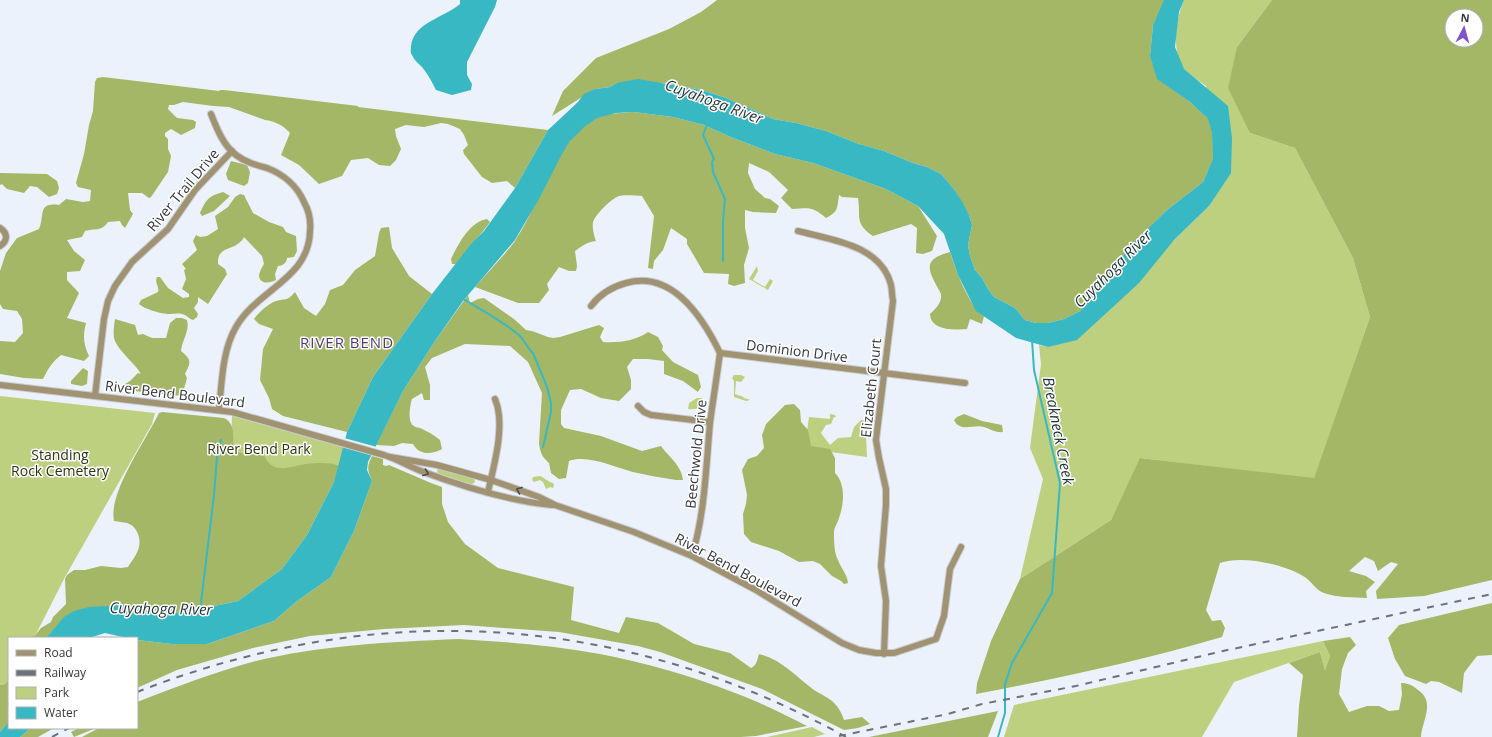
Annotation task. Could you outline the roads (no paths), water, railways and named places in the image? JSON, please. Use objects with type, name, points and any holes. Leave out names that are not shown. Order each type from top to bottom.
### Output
[{"type":"street","points":[[211,114],[220,136],[232,151],[249,162],[281,175],[293,185],[307,207],[310,219],[310,235],[307,249],[297,268],[252,306],[241,319],[232,334],[225,357],[219,410]]},
{"type":"street","name":"River Trail Drive","points":[[96,396],[104,319],[108,301],[115,286],[132,262],[168,228],[196,190],[232,151]]},
{"type":"street","points":[[0,228],[5,231],[6,237],[5,242],[0,246]]},
{"type":"street","name":"Elizabeth Court","points":[[798,231],[856,247],[873,256],[883,269],[891,284],[893,301],[876,440],[886,489],[881,566],[886,601],[884,654]]},
{"type":"street","points":[[591,306],[602,294],[631,281],[645,281],[659,284],[676,292],[691,306],[720,353]]},
{"type":"street","name":"Dominion Drive","points":[[720,353],[965,383]]},
{"type":"street","name":"Beechwold Drive","points":[[692,556],[697,540],[702,510],[710,422],[720,353]]},
{"type":"street","name":"River Bend Boulevard","points":[[0,385],[219,410],[248,416],[387,456],[437,465],[491,480],[539,497],[555,505],[634,532],[692,556],[756,590],[842,643],[859,650],[884,654],[905,650],[936,639],[944,616],[950,569],[961,547]]},
{"type":"street","points":[[488,492],[496,454],[500,416],[495,399]]},
{"type":"street","points":[[638,406],[644,412],[651,415],[710,422]]},
{"type":"street","name":"River Bend Boulevard","points":[[387,456],[434,476],[488,492],[537,504],[555,505]]},
{"type":"water","points":[[460,0],[497,0],[495,7],[467,62],[467,75],[472,84],[471,90],[452,95],[436,90],[426,72],[413,57],[411,46],[413,38],[418,31],[431,21],[460,4]]},
{"type":"water","name":"Cuyahoga River","points":[[1164,0],[1184,0],[1179,12],[1175,47],[1184,69],[1228,106],[1232,138],[1231,173],[1209,206],[1174,240],[1139,283],[1077,340],[1048,347],[1016,338],[976,311],[958,275],[944,234],[918,206],[886,189],[813,163],[775,154],[704,125],[673,117],[634,112],[616,113],[597,118],[584,127],[570,141],[515,240],[463,301],[403,391],[368,462],[367,470],[372,481],[354,531],[331,577],[297,601],[274,621],[207,644],[172,644],[138,640],[138,637],[123,637],[105,633],[92,637],[47,637],[64,617],[74,611],[89,607],[128,605],[138,609],[173,613],[191,611],[238,601],[282,569],[307,535],[334,482],[347,432],[373,377],[432,294],[471,244],[484,231],[515,188],[548,130],[578,102],[584,94],[595,89],[610,87],[617,83],[638,79],[702,90],[726,98],[773,119],[826,131],[927,167],[941,174],[963,203],[972,225],[968,245],[970,256],[975,270],[994,297],[1015,308],[1025,320],[1036,323],[1048,323],[1064,319],[1080,311],[1103,285],[1121,258],[1137,239],[1167,210],[1203,182],[1213,159],[1212,133],[1208,119],[1190,102],[1157,79],[1150,56],[1153,25]]},
{"type":"water","points":[[8,722],[8,729],[30,729],[20,737],[0,737],[0,732]]},
{"type":"waterway","points":[[707,125],[703,135],[714,159],[712,162],[713,172],[725,199],[723,221],[723,261]]},
{"type":"waterway","points":[[462,298],[520,336],[533,353],[547,387],[551,403],[551,412],[543,447]]},
{"type":"waterway","name":"Breakneck Creek","points":[[998,737],[1005,713],[1005,684],[1012,663],[1052,593],[1060,483],[1034,370],[1032,340]]},
{"type":"waterway","name":"Cuyahoga River","points":[[200,611],[217,457],[221,440]]},
{"type":"railway","points":[[839,736],[948,714],[982,704],[1076,686],[1223,651],[1492,594]]},
{"type":"railway","points":[[138,692],[227,662],[317,642],[407,632],[497,632],[586,643],[674,664],[760,695],[846,737]]},
{"type":"railway","points":[[52,737],[67,729]]},
{"type":"district","name":"RIVER BEND","points":[[347,343]]},
{"type":"park label","name":"River Bend Park","points":[[259,449]]},
{"type":"park label","name":"Standing Rock Cemetery","points":[[60,464]]}]
